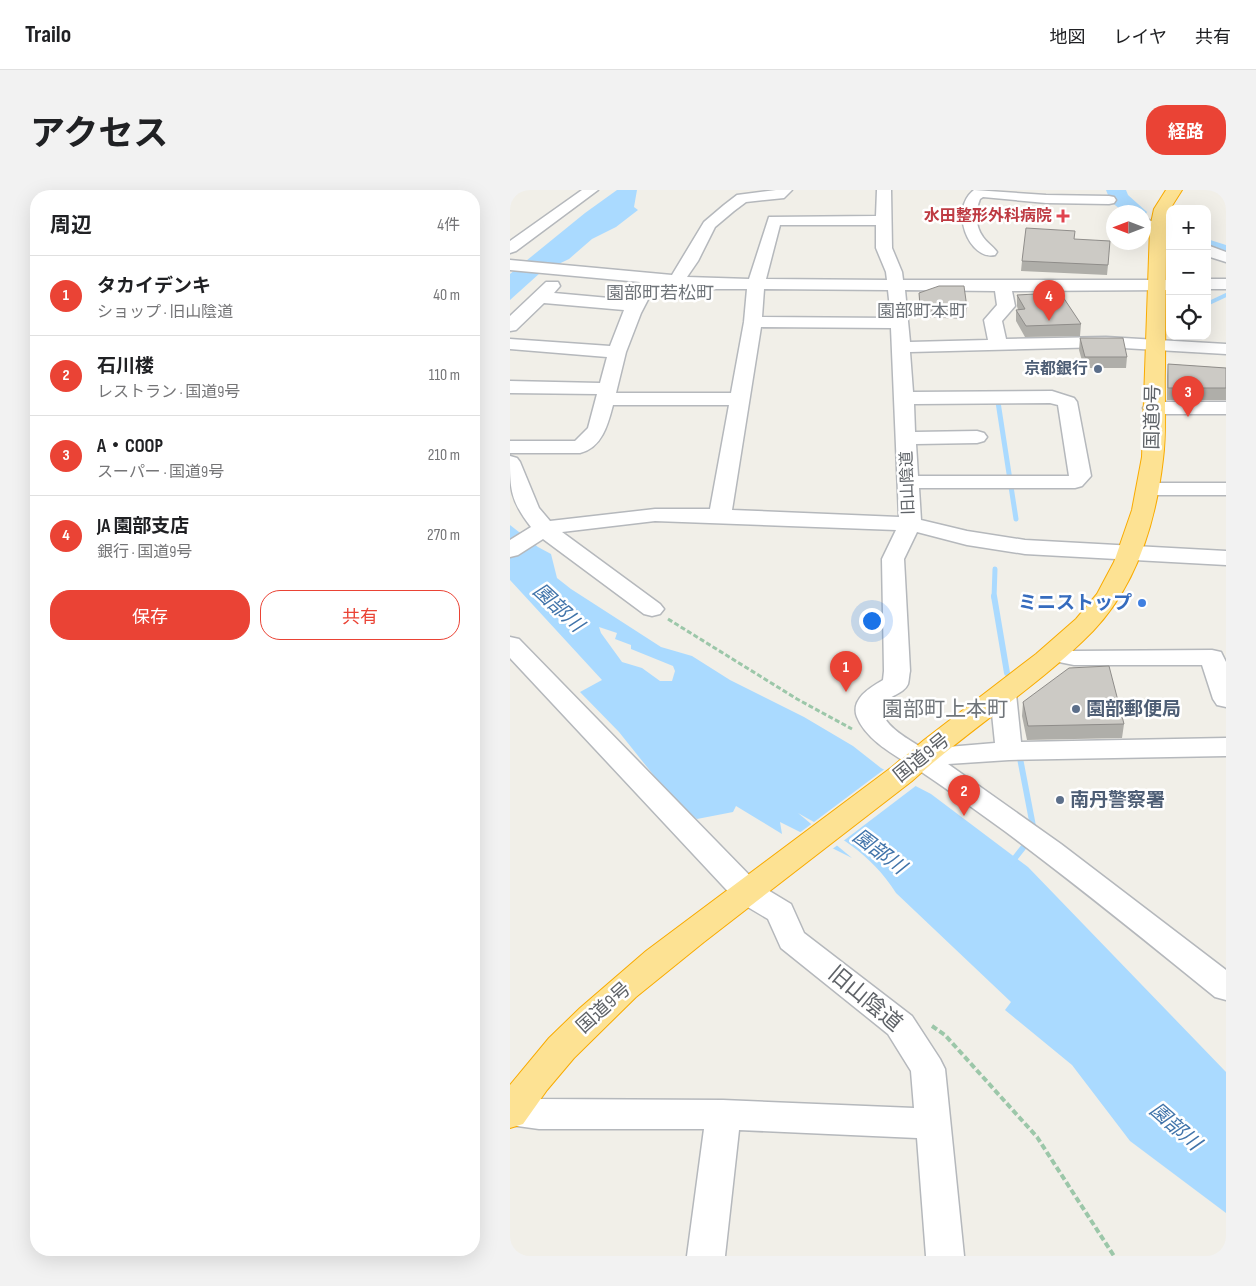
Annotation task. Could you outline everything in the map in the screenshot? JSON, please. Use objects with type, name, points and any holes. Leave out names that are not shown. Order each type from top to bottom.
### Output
[{"type":"highway","name":"国道9号","points":[[511,1111],[556,1052],[586,1023],[663,956],[754,887],[908,759],[1003,694],[1053,654],[1100,608],[1130,552],[1148,489],[1153,458],[1154,344],[1163,285],[1157,227],[1174,190]]},
{"type":"street","points":[[676,280],[690,261],[709,225],[729,208],[742,198],[780,195],[785,190]]},
{"type":"street","name":"旧山陰道","points":[[884,190],[884,248],[894,272],[900,324],[910,524],[893,559],[897,671],[895,684],[875,696],[868,708],[869,717],[875,725],[908,759]]},
{"type":"street","points":[[565,192],[586,193]]},
{"type":"street","points":[[989,252],[976,238],[968,213],[974,196],[982,192],[1046,199],[1106,195],[1115,205]]},
{"type":"street","points":[[510,248],[586,193]]},
{"type":"street","points":[[720,516],[753,322],[756,285],[774,220],[884,221]]},
{"type":"street","points":[[519,226],[538,226]]},
{"type":"street","points":[[1211,251],[1226,257]]},
{"type":"street","points":[[510,265],[650,278],[756,285],[1163,285]]},
{"type":"street","points":[[510,326],[566,270]]},
{"type":"street","points":[[510,447],[580,447],[596,430],[617,352],[633,310],[637,306],[650,278]]},
{"type":"street","points":[[1211,284],[1226,284]]},
{"type":"street","points":[[998,346],[993,320],[1006,306],[1002,286]]},
{"type":"street","points":[[538,297],[637,306]]},
{"type":"street","points":[[753,322],[900,324]]},
{"type":"street","points":[[901,347],[998,346],[1090,342],[1226,349]]},
{"type":"street","points":[[510,344],[617,352]]},
{"type":"street","points":[[510,388],[740,399]]},
{"type":"street","points":[[904,398],[1052,397],[1067,402],[1081,476],[1075,482],[908,482]]},
{"type":"street","points":[[1153,408],[1226,408]]},
{"type":"street","points":[[906,438],[977,437]]},
{"type":"street","points":[[510,462],[516,481],[539,531],[561,543],[652,609]]},
{"type":"street","points":[[1148,489],[1226,489]]},
{"type":"street","points":[[510,550],[539,531],[654,515],[910,524],[995,544],[1055,550],[1130,552],[1226,558]]},
{"type":"street","name":"旧山陰道","points":[[510,644],[520,667],[780,912],[792,940],[900,1025],[928,1069],[945,1256]]},
{"type":"street","points":[[1053,654],[1074,658],[1212,657],[1225,692]]},
{"type":"street","points":[[908,759],[1018,751],[1226,747]]},
{"type":"street","points":[[908,759],[1082,874],[1226,988]]},
{"type":"street","points":[[511,1111],[539,1114],[723,1115],[933,1124]]},
{"type":"street","points":[[706,1256],[723,1115]]},
{"type":"lane","points":[[1003,694],[1018,751]]},
{"type":"path","points":[[652,609],[797,699],[856,730]]},
{"type":"path","points":[[929,1024],[945,1036],[1037,1137],[1114,1256]]},
{"type":"water","points":[[617,190],[637,190],[634,207],[638,210],[616,227],[592,239],[569,259],[540,273],[510,300],[510,274],[585,213]]},
{"type":"water","name":"園部川","points":[[510,525],[538,547],[551,554],[557,578],[571,589],[661,647],[692,656],[730,680],[804,717],[853,746],[881,768],[931,794],[1028,867],[1226,1072],[1226,1213],[1130,1141],[1072,1065],[1005,1010],[1011,1002],[896,893],[875,866],[852,846],[798,813],[852,858],[780,822],[782,834],[736,806],[733,812],[697,819],[675,802],[619,732],[580,692],[602,680],[510,580]],"holes":[[[599,627],[617,633],[615,639],[631,645],[631,649],[673,666],[675,671],[672,681],[660,681],[642,668],[622,662],[601,633]]]},
{"type":"pier","points":[[886,768],[917,785],[842,842],[819,829],[839,844],[831,850],[798,834]]},
{"type":"building","points":[[1026,228],[1075,231],[1074,239],[1106,241],[1106,250],[1109,250],[1108,265],[1022,261]]},
{"type":"building","points":[[939,286],[964,286],[967,308],[920,306],[919,293]]},
{"type":"building","points":[[1054,293],[1056,297],[1063,297],[1081,324],[1026,326],[1016,310],[1025,309],[1017,295]]},
{"type":"building","points":[[1080,338],[1123,338],[1127,357],[1085,357]]},
{"type":"building","points":[[1168,364],[1226,368],[1226,388],[1168,388]]},
{"type":"building","points":[[1109,666],[1124,724],[1028,726],[1023,702],[1069,668]]},
{"type":"waterway","points":[[1116,190],[1119,198],[1128,205]]},
{"type":"waterway","points":[[1211,246],[1226,252]]},
{"type":"waterway","points":[[1211,302],[1226,295]]},
{"type":"waterway","points":[[998,402],[1016,519]]},
{"type":"waterway","points":[[994,596],[995,569]]},
{"type":"waterway","points":[[994,596],[1007,673]]},
{"type":"waterway","points":[[1019,753],[1033,826]]},
{"type":"waterway","points":[[1011,863],[1026,844]]},
{"type":"place","name":"水田整形外科病院","points":[[1063,216]]},
{"type":"place","name":"JA 園部支店","points":[[1049,321]]},
{"type":"place","name":"京都銀行","points":[[1098,369]]},
{"type":"place","name":"A・COOP","points":[[1188,417]]},
{"type":"place","name":"ミニストップ","points":[[1142,603]]},
{"type":"place","name":"タカイデンキ","points":[[846,692]]},
{"type":"place","name":"園部郵便局","points":[[1076,709]]},
{"type":"place","name":"南丹警察署","points":[[1060,800]]},
{"type":"place","name":"石川楼","points":[[964,816]]},
{"type":"district","name":"園部町若松町","points":[[660,293]]},
{"type":"district","name":"園部町本町","points":[[922,311]]},
{"type":"district","name":"園部町上本町","points":[[945,709]]}]
